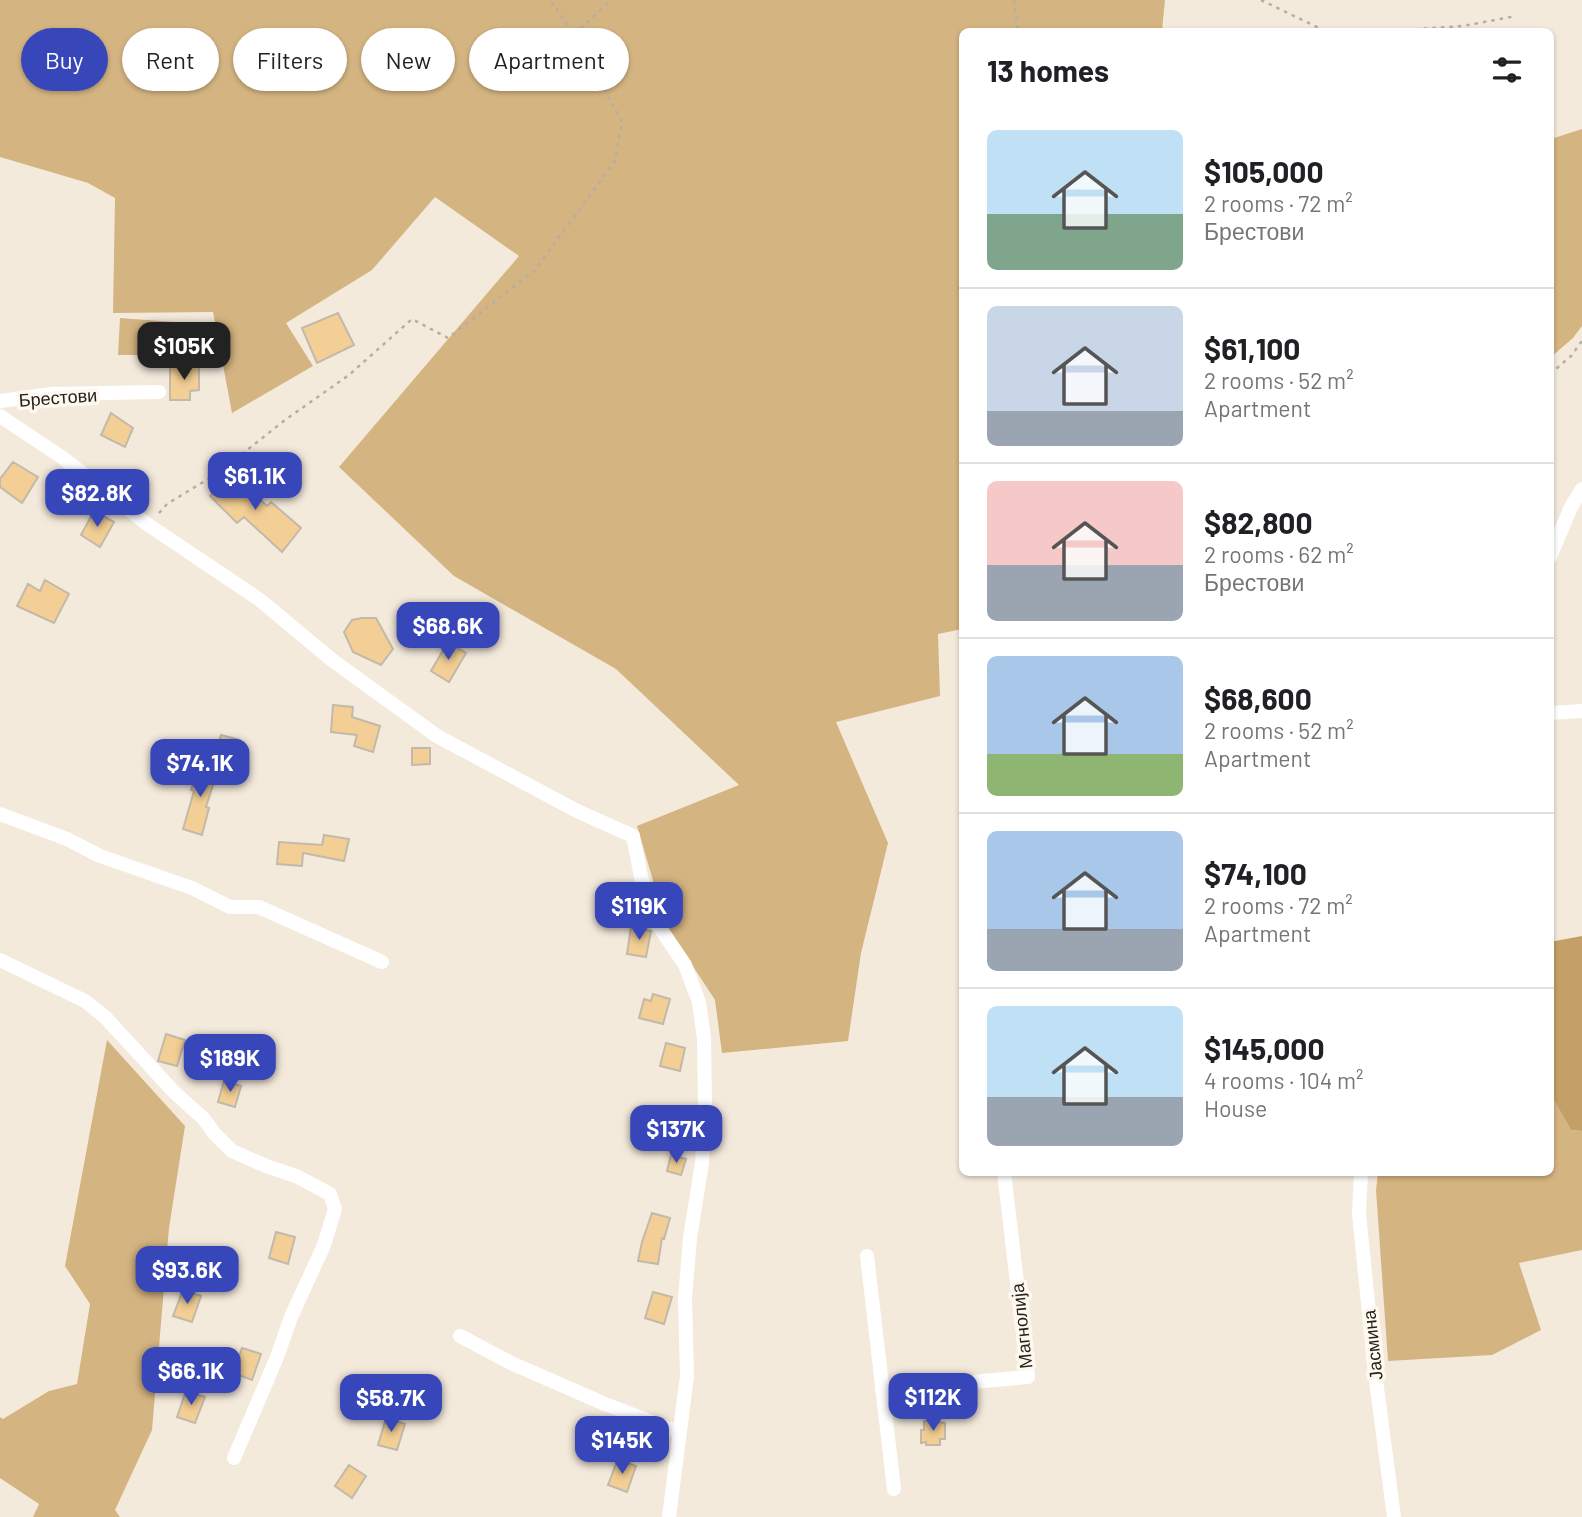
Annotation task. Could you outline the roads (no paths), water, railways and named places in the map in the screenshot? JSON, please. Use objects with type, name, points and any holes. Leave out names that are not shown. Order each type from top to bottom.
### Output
[{"type":"street","name":"Брестови","points":[[0,401],[51,394],[159,392]]},
{"type":"street","points":[[0,416],[63,458],[147,524],[260,600],[332,660],[438,736],[566,805],[633,836],[641,877],[658,925],[685,965],[699,1002],[704,1038],[702,1163],[690,1238],[685,1298],[687,1376],[669,1517]]},
{"type":"street","points":[[1554,548],[1582,489]]},
{"type":"street","points":[[1554,713],[1582,710]]},
{"type":"street","points":[[0,814],[67,839],[100,856],[192,888],[230,907],[260,907],[382,962]]},
{"type":"street","points":[[0,960],[85,1001],[105,1017],[232,1151],[266,1166],[296,1175],[330,1194],[335,1209],[324,1245],[291,1317],[234,1458]]},
{"type":"street","name":"Магнолија","points":[[882,1390],[1028,1377],[1004,1176]]},
{"type":"street","name":"Јасмина","points":[[1361,1176],[1360,1227],[1375,1373],[1394,1517]]},
{"type":"street","points":[[867,1256],[894,1489]]},
{"type":"street","points":[[460,1336],[511,1363],[678,1432]]}]
